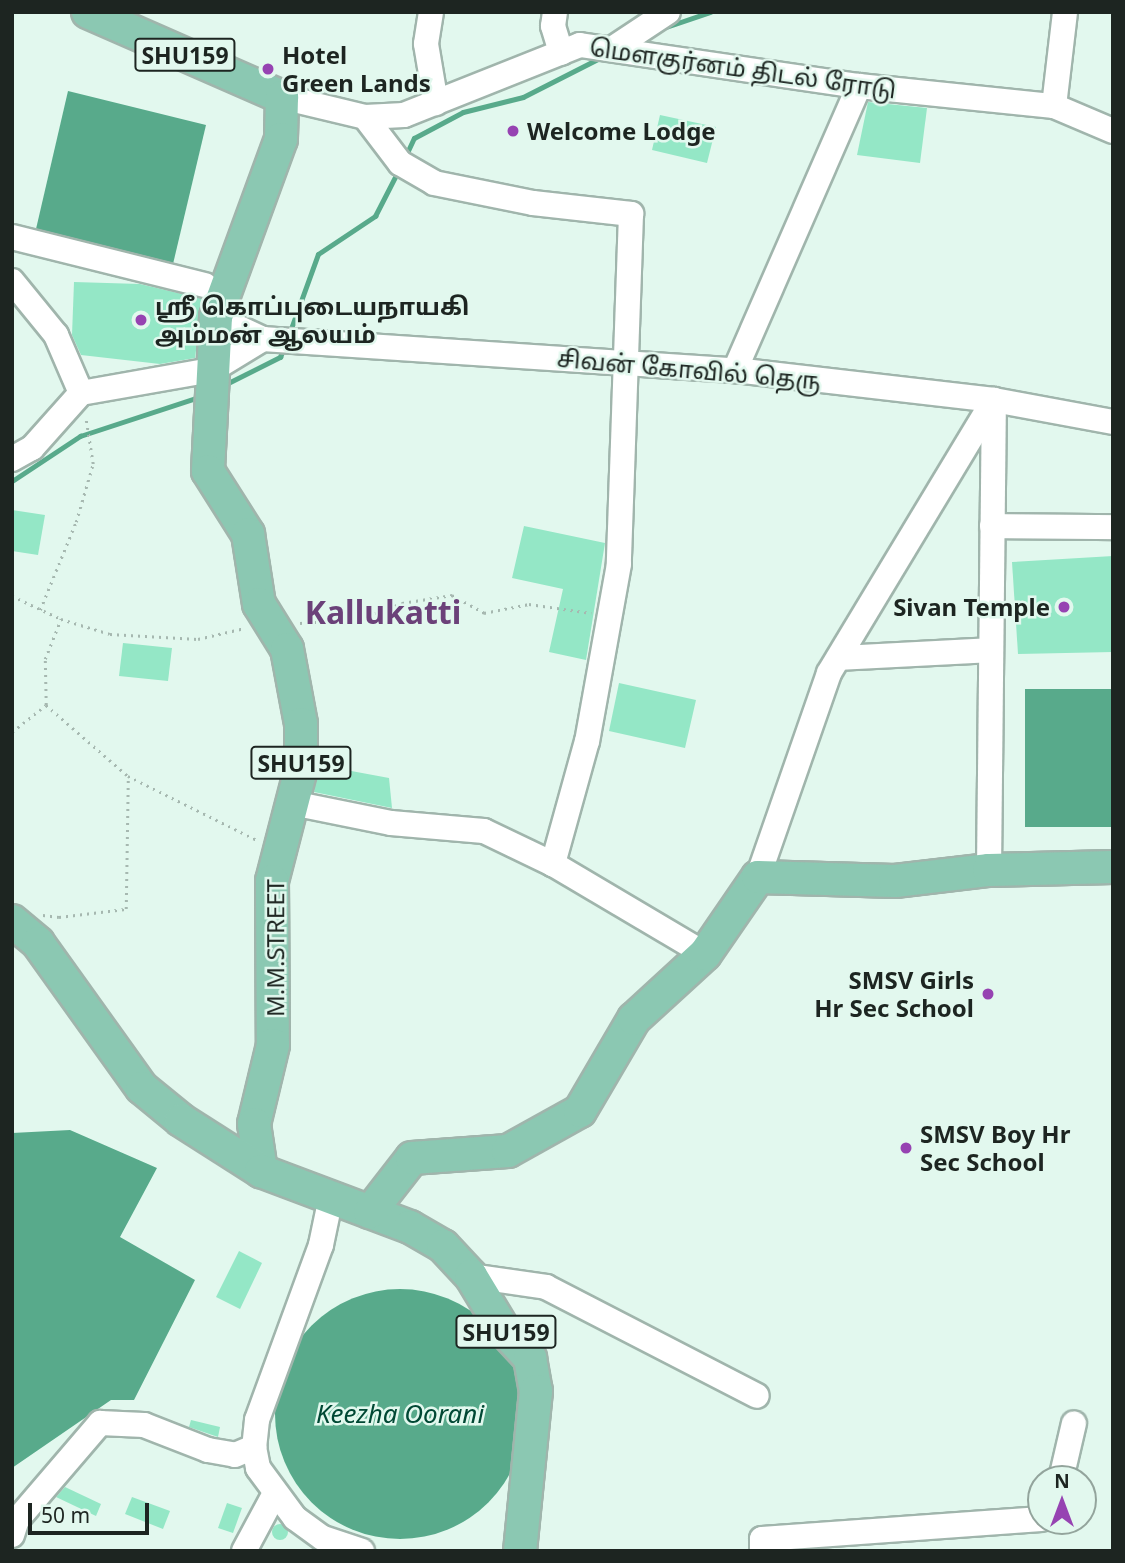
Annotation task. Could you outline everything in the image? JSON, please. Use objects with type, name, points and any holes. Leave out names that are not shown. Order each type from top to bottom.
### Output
[{"type":"main road","name":"மௌகுர்னம் திடல் ரோடு","points":[[88,12],[282,97]]},
{"type":"main road","name":"SHU159","points":[[212,370],[216,317],[281,139],[282,97]]},
{"type":"main road","name":"M.M.STREET","points":[[212,370],[208,471],[248,534],[259,604],[287,649],[301,723],[301,769],[279,854],[271,906],[274,1045],[254,1124],[261,1171]]},
{"type":"main road","points":[[370,1212],[412,1158],[508,1151],[580,1111],[634,1019],[705,954],[758,877],[895,881],[989,870],[1113,867]]},
{"type":"main road","points":[[24,918],[38,943],[142,1088],[181,1120],[261,1171]]},
{"type":"main road","name":"SHU159","points":[[261,1171],[410,1227],[443,1246],[471,1276],[503,1329],[530,1358],[536,1391],[520,1551]]},
{"type":"street","points":[[431,12],[426,44],[436,103]]},
{"type":"street","points":[[555,12],[552,26],[561,53]]},
{"type":"street","points":[[612,49],[668,12]]},
{"type":"street","points":[[1054,106],[1065,12]]},
{"type":"street","name":"மௌகுர்னம் திடல் ரோடு","points":[[282,97],[365,117],[404,115],[580,45],[859,86],[1054,106],[1113,131]]},
{"type":"street","points":[[736,370],[859,86]]},
{"type":"street","points":[[365,117],[400,163],[434,183],[533,203],[631,214],[620,564],[587,741],[552,864]]},
{"type":"street","points":[[12,237],[205,285]]},
{"type":"street","points":[[12,281],[56,335],[81,393]]},
{"type":"street","points":[[216,317],[262,339]]},
{"type":"street","points":[[12,459],[32,448],[81,393],[212,370],[262,339]]},
{"type":"street","name":"சிவன் கோவில் தெரு","points":[[262,339],[736,370],[994,400],[1113,422]]},
{"type":"street","points":[[989,870],[994,400]]},
{"type":"street","points":[[758,877],[829,673],[994,400]]},
{"type":"street","points":[[992,526],[1113,527]]},
{"type":"street","points":[[838,658],[991,650]]},
{"type":"street","points":[[292,803],[391,823],[484,831],[552,864],[705,954]]},
{"type":"street","points":[[331,1197],[321,1245],[257,1420],[254,1447],[258,1468],[274,1495],[295,1518],[323,1538],[362,1551]]},
{"type":"street","points":[[471,1276],[556,1291],[757,1396]]},
{"type":"street","points":[[12,1535],[17,1520],[100,1423],[144,1425],[208,1450],[235,1455],[254,1447]]},
{"type":"street","points":[[1064,1465],[1073,1423]]},
{"type":"street","points":[[244,1551],[274,1495]]},
{"type":"street","points":[[762,1551],[761,1539],[1027,1519]]},
{"type":"path","points":[[40,610],[76,522],[93,464],[81,393]]},
{"type":"path","points":[[12,596],[61,619],[110,634],[198,639],[273,625],[362,619],[402,603],[452,595],[484,613],[529,604],[610,615]]},
{"type":"path","points":[[61,619],[45,659],[46,705],[128,776],[233,826],[279,854]]},
{"type":"path","points":[[12,732],[46,705]]},
{"type":"path","points":[[24,918],[59,918],[126,909],[128,776]]},
{"type":"water","points":[[68,91],[206,125],[173,264],[36,229]]},
{"type":"water","points":[[1025,689],[1113,689],[1113,827],[1025,827]]},
{"type":"water","points":[[70,1130],[157,1168],[120,1237],[195,1280],[134,1400],[111,1400],[12,1468],[12,1133]]},
{"type":"water","name":"Keezha Oorani","points":[[400,1289],[436,1294],[459,1304],[479,1317],[497,1335],[520,1378],[525,1414],[520,1450],[510,1473],[497,1493],[479,1511],[436,1534],[400,1539],[364,1534],[341,1524],[321,1511],[303,1493],[280,1450],[275,1414],[280,1378],[290,1355],[303,1335],[321,1317],[364,1294]]},
{"type":"building","points":[[868,102],[927,108],[920,163],[857,155]]},
{"type":"building","points":[[660,115],[716,127],[707,163],[652,150]]},
{"type":"building","name":"ஸ்ரீ கொப்புடையநாயகி அம்மன் ஆலயம்","points":[[74,282],[140,284],[203,299],[195,358],[160,364],[81,355],[72,335]]},
{"type":"building","points":[[12,510],[45,515],[38,555],[12,551]]},
{"type":"building","points":[[524,526],[605,543],[586,660],[549,652],[563,589],[512,578]]},
{"type":"building","name":"Sivan Temple","points":[[1113,556],[1113,652],[1018,654],[1012,562]]},
{"type":"building","points":[[123,643],[172,648],[168,681],[119,676]]},
{"type":"building","points":[[619,683],[696,700],[685,748],[609,731]]},
{"type":"building","points":[[319,765],[389,778],[392,808],[314,792]]},
{"type":"building","points":[[239,1251],[262,1263],[240,1309],[216,1297]]},
{"type":"building","points":[[191,1420],[220,1427],[218,1437],[189,1427]]},
{"type":"building","points":[[65,1487],[101,1504],[96,1516],[56,1497]]},
{"type":"building","points":[[132,1497],[170,1511],[163,1529],[125,1514]]},
{"type":"building","points":[[227,1503],[242,1508],[233,1533],[218,1528]]},
{"type":"building","points":[[277,1524],[283,1524],[288,1532],[286,1538],[277,1540],[272,1535],[272,1529]]},
{"type":"waterway","points":[[663,28],[710,12]]},
{"type":"waterway","points":[[405,157],[414,138],[463,112],[523,97],[600,58]]},
{"type":"waterway","points":[[289,334],[318,254],[375,216],[399,169]]},
{"type":"waterway","points":[[224,385],[280,357],[284,347]]},
{"type":"waterway","points":[[12,481],[80,436],[202,396]]},
{"type":"place","name":"Hotel Green Lands","points":[[268,69]]},
{"type":"place","name":"Welcome Lodge","points":[[513,131]]},
{"type":"place","name":"ஸ்ரீ கொப்புடையநாயகி அம்மன் ஆலயம்","points":[[141,320]]},
{"type":"place","name":"Sivan Temple","points":[[1064,607]]},
{"type":"place","name":"SMSV Girls Hr Sec School","points":[[988,994]]},
{"type":"place","name":"SMSV Boy Hr Sec School","points":[[906,1148]]},
{"type":"district","name":"Kallukatti","points":[[383,612]]}]
